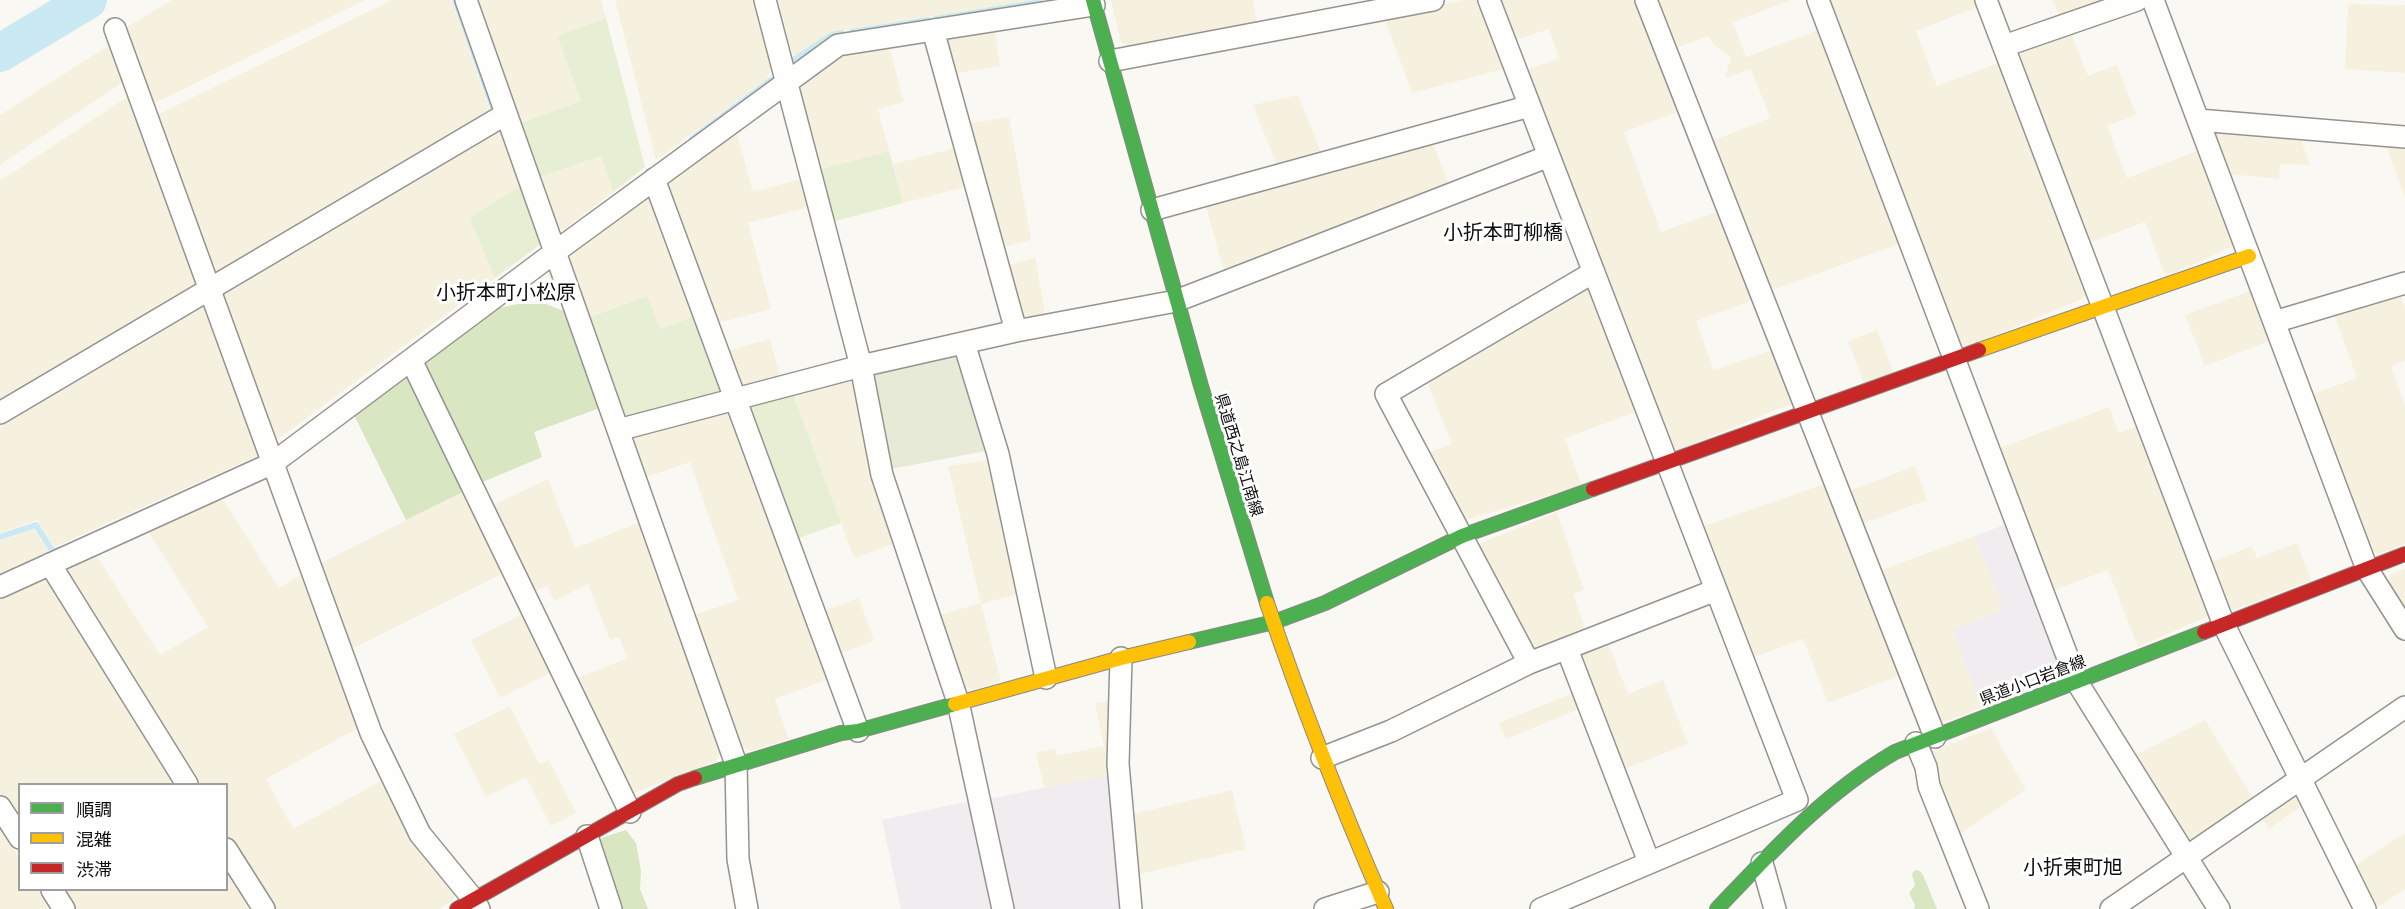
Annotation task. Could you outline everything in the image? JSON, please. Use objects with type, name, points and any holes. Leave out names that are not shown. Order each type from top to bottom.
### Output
[{"type":"street","points":[[466,0],[736,764],[738,859],[747,909]]},
{"type":"street","points":[[765,0],[861,366],[882,475],[958,702],[1003,909]]},
{"type":"street","points":[[1110,61],[1432,0]]},
{"type":"street","points":[[1489,0],[1716,590],[1804,806],[1649,862],[1569,904],[1541,909]]},
{"type":"street","points":[[1646,0],[1808,412],[1926,740],[1929,786],[1978,909]]},
{"type":"street","points":[[1818,0],[2077,682],[2219,909]]},
{"type":"street","points":[[1986,0],[2224,626],[2365,909]]},
{"type":"street","points":[[2004,46],[2137,0]]},
{"type":"street","points":[[2153,0],[2367,569],[2405,629]]},
{"type":"street","points":[[0,587],[273,463],[555,252],[838,45],[1093,3]]},
{"type":"street","name":"県道西之島江南線","points":[[1093,3],[1226,477],[1322,758],[1350,832],[1382,900]]},
{"type":"street","points":[[115,29],[371,733],[420,834],[470,906],[678,784],[736,764],[842,733],[858,731],[1121,658],[1274,622],[1345,594],[1462,536],[1954,359],[2249,256]]},
{"type":"street","points":[[933,30],[1016,331]]},
{"type":"street","points":[[1152,210],[1530,106]]},
{"type":"street","points":[[0,413],[506,114]]},
{"type":"street","points":[[2198,120],[2405,137]]},
{"type":"street","points":[[618,430],[861,366],[1016,331],[1176,301],[1550,156]]},
{"type":"street","points":[[654,179],[858,731]]},
{"type":"street","points":[[1529,663],[1386,394],[1594,272]]},
{"type":"street","points":[[2274,322],[2405,283]]},
{"type":"street","points":[[964,343],[998,454],[1046,678]]},
{"type":"street","points":[[411,360],[630,812]]},
{"type":"street","name":"県道小口岩倉線","points":[[1717,909],[1762,863],[1804,806],[1884,758],[2405,554]]},
{"type":"street","points":[[50,564],[186,783]]},
{"type":"street","points":[[1322,758],[1391,731],[1529,663],[1716,590]]},
{"type":"street","points":[[1567,649],[1649,862]]},
{"type":"street","points":[[1121,658],[1118,764],[1131,909]]},
{"type":"street","points":[[2111,909],[2405,707]]},
{"type":"street","points":[[0,807],[18,835]]},
{"type":"street","points":[[587,836],[610,909]]},
{"type":"street","points":[[228,852],[264,909]]},
{"type":"street","points":[[1762,863],[1775,909]]},
{"type":"street","points":[[53,891],[64,909]]},
{"type":"street","points":[[1325,909],[1382,900]]},
{"type":"shaded area","points":[[172,0],[365,0],[157,102],[150,100],[125,31],[127,27]]},
{"type":"shaded area","points":[[392,0],[451,0],[490,111],[217,275],[210,273],[156,124],[159,114]]},
{"type":"shaded area","points":[[473,0],[601,0],[606,18],[557,36],[581,101],[518,124]]},
{"type":"shaded area","points":[[615,0],[753,0],[771,67],[767,79],[656,160]]},
{"type":"shaded area","points":[[778,0],[1034,0],[833,32],[793,56]]},
{"type":"shaded area","points":[[1111,0],[1253,0],[1257,25],[1130,49],[1121,42]]},
{"type":"shaded area","points":[[1463,0],[1484,0],[1507,68],[1412,93],[1384,17]]},
{"type":"shaded area","points":[[1501,0],[1640,0],[1683,110],[1624,132],[1661,232],[1722,210],[1756,299],[1696,321],[1714,370],[1775,349],[1795,402],[1671,453],[1527,70],[1559,58],[1549,29],[1516,40]]},
{"type":"shaded area","points":[[1654,0],[1791,0],[1733,22],[1746,57],[1821,29],[1902,243],[1767,292],[1709,142],[1770,118],[1751,69],[1725,78],[1731,57],[1712,43],[1709,36],[1673,49]]},
{"type":"shaded area","points":[[1825,0],[1978,0],[1980,6],[1916,31],[1937,86],[2001,62],[2091,295],[1967,347],[1955,341]]},
{"type":"shaded area","points":[[2053,0],[2117,0],[2060,19]]},
{"type":"shaded area","points":[[2348,4],[2405,5],[2405,73],[2345,69]]},
{"type":"shaded area","points":[[994,26],[1000,66],[953,74],[944,42],[949,33]]},
{"type":"shaded area","points":[[2070,30],[2088,76],[2117,65],[2136,115],[2107,126],[2127,178],[2197,151],[2233,246],[2166,277],[2145,222],[2085,244],[2014,57],[2018,49]]},
{"type":"shaded area","points":[[888,43],[904,102],[878,109],[889,151],[818,170],[799,96],[805,78],[840,50]]},
{"type":"shaded area","points":[[111,44],[126,80],[0,165],[0,115]]},
{"type":"shaded area","points":[[1298,95],[1323,158],[1279,171],[1253,105]]},
{"type":"shaded area","points":[[127,97],[134,97],[200,283],[0,402],[0,181]]},
{"type":"shaded area","points":[[1009,117],[1031,240],[999,248],[965,124]]},
{"type":"shaded area","points":[[503,129],[524,184],[469,219],[495,278],[273,443],[219,296]]},
{"type":"shaded area","points":[[2210,131],[2299,134],[2310,165],[2280,164],[2279,179],[2227,174]]},
{"type":"shaded area","points":[[737,134],[753,192],[801,179],[809,207],[748,223],[771,309],[714,324],[665,183]]},
{"type":"shaded area","points":[[2384,140],[2405,142],[2405,198]]},
{"type":"shaded area","points":[[1432,141],[1450,187],[1224,272],[1205,203]]},
{"type":"shaded area","points":[[959,147],[969,186],[903,203],[893,164]]},
{"type":"shaded area","points":[[601,156],[613,192],[563,230],[555,227],[537,178]]},
{"type":"shaded area","points":[[646,195],[653,196],[697,315],[659,329],[647,296],[585,319],[567,267],[572,250]]},
{"type":"shaded area","points":[[1035,258],[1046,320],[1024,324],[1003,266]]},
{"type":"shaded area","points":[[1589,282],[1639,411],[1565,438],[1582,486],[1461,521],[1425,454],[1452,444],[1426,379]]},
{"type":"shaded area","points":[[2250,291],[2269,341],[2205,366],[2185,315]]},
{"type":"shaded area","points":[[2399,291],[2405,307],[2405,361],[2391,366],[2405,406],[2405,544],[2378,554],[2369,550],[2312,394],[2357,378],[2333,311]]},
{"type":"shaded area","points":[[208,304],[259,455],[54,547],[37,520],[0,533],[0,427]]},
{"type":"shaded area","points":[[1877,330],[1894,373],[1864,384],[1848,341]]},
{"type":"shaded area","points":[[770,339],[781,379],[744,389],[736,387],[724,352]]},
{"type":"shaded area","points":[[847,377],[854,381],[896,543],[854,558],[792,391]]},
{"type":"shaded area","points":[[728,407],[834,677],[775,699],[789,739],[750,751],[734,743],[691,616],[738,600],[690,462],[641,479],[628,441],[635,431]]},
{"type":"shaded area","points":[[2109,407],[2119,433],[2141,425],[2213,614],[2138,647],[2108,570],[2051,591],[1997,449]]},
{"type":"shaded area","points":[[993,459],[1022,593],[981,604],[1001,681],[974,690],[961,685],[940,615],[981,603],[948,466]]},
{"type":"shaded area","points":[[1915,466],[1927,500],[1859,525],[1846,492]]},
{"type":"shaded area","points":[[548,479],[575,548],[640,522],[721,750],[716,761],[629,795],[573,680],[627,658],[619,637],[610,640],[588,584],[554,601],[547,586],[531,593],[489,507]]},
{"type":"shaded area","points":[[1827,483],[1901,675],[1828,703],[1803,639],[1749,659],[1699,528]]},
{"type":"shaded area","points":[[467,490],[508,571],[350,650],[319,564]]},
{"type":"shaded area","points":[[220,495],[279,588],[304,573],[360,727],[266,779],[293,829],[385,779],[456,890],[453,901],[439,909],[271,909],[228,840],[228,783],[192,783],[62,577],[64,565],[94,552],[160,655],[208,627],[146,528]]},
{"type":"shaded area","points":[[1557,512],[1584,590],[1573,594],[1587,634],[1538,651],[1528,647],[1474,546]]},
{"type":"shaded area","points":[[2009,523],[2062,666],[2058,678],[1981,708],[1952,629],[2003,610],[1975,536]]},
{"type":"shaded area","points":[[34,529],[50,554],[0,577],[0,541]]},
{"type":"shaded area","points":[[1975,536],[2003,610],[1952,629],[1981,708],[1941,723],[1878,571]]},
{"type":"shaded area","points":[[2297,543],[2311,580],[2229,612],[2206,564],[2252,546],[2257,558]]},
{"type":"shaded area","points":[[2405,569],[2405,615],[2387,586],[2391,574]]},
{"type":"shaded area","points":[[43,576],[51,578],[179,783],[18,783],[18,822],[0,793],[0,595]]},
{"type":"shaded area","points":[[859,598],[874,641],[838,654],[822,611]]},
{"type":"shaded area","points":[[527,612],[556,670],[500,698],[471,640]]},
{"type":"shaded area","points":[[1607,640],[1628,694],[1663,680],[1688,744],[1619,771],[1578,651]]},
{"type":"shaded area","points":[[1578,691],[1584,707],[1506,739],[1499,723]]},
{"type":"shaded area","points":[[1116,699],[1113,774],[1044,788],[1036,752],[1055,749],[1057,756],[1104,746],[1095,703]]},
{"type":"shaded area","points":[[510,706],[539,764],[549,760],[576,813],[551,826],[526,777],[486,797],[454,734]]},
{"type":"shaded area","points":[[2205,720],[2256,803],[2194,844],[2187,843],[2133,756]]},
{"type":"shaded area","points":[[1991,728],[2026,790],[1956,836],[1928,753]]},
{"type":"shaded area","points":[[1113,774],[1126,909],[1011,909],[988,799]]},
{"type":"shaded area","points":[[2299,787],[2306,803],[2269,829],[2259,814]]},
{"type":"shaded area","points":[[1232,790],[1246,849],[1136,875],[1130,815]]},
{"type":"shaded area","points":[[969,801],[992,909],[901,909],[882,820]]},
{"type":"shaded area","points":[[0,827],[18,856],[18,891],[40,891],[52,909],[0,909]]},
{"type":"shaded area","points":[[2405,833],[2405,889],[2374,909],[2353,867]]},
{"type":"shaded area","points":[[228,860],[258,909],[74,909],[62,891],[228,891]]},
{"type":"green space","points":[[606,18],[645,167],[613,192],[601,156],[537,178],[518,124],[581,101],[557,36]]},
{"type":"green space","points":[[889,151],[903,203],[832,222],[818,170]]},
{"type":"green space","points":[[524,184],[545,241],[495,278],[469,218]]},
{"type":"green space","points":[[647,296],[660,329],[697,315],[725,387],[720,397],[628,420],[620,416],[585,319]]},
{"type":"green space","points":[[518,304],[546,304],[566,312],[600,408],[534,432],[542,457],[478,484],[423,368],[426,360],[494,309]]},
{"type":"green space","points":[[955,352],[963,357],[991,450],[891,469],[872,377],[877,370]]},
{"type":"green space","points":[[406,375],[413,378],[467,490],[406,520],[353,413]]},
{"type":"green space","points":[[792,391],[841,523],[796,539],[747,405]]},
{"type":"green space","points":[[626,830],[636,843],[641,871],[640,889],[648,909],[616,909],[598,839]]},
{"type":"green space","points":[[1915,870],[1920,871],[1923,875],[1937,909],[1914,909],[1915,905],[1909,893],[1915,885],[1912,874]]},
{"type":"waterway","points":[[0,53],[88,0]]},
{"type":"waterway","points":[[455,0],[493,108]]},
{"type":"waterway","points":[[1049,1],[1054,0]]},
{"type":"waterway","points":[[935,19],[1040,2]]},
{"type":"waterway","points":[[852,32],[928,20]]},
{"type":"waterway","points":[[795,59],[832,35],[842,33]]},
{"type":"waterway","points":[[692,139],[771,80]]},
{"type":"waterway","points":[[0,537],[36,525],[53,552],[60,549]]},
{"type":"traffic: fast","points":[[1093,0],[1201,386],[1267,603]]},
{"type":"traffic: fast","points":[[1189,642],[1274,622],[1325,603],[1462,536],[1593,489]]},
{"type":"traffic: fast","points":[[1717,909],[1822,804],[1895,752],[2204,632]]},
{"type":"traffic: fast","points":[[695,778],[841,733],[858,731],[955,704]]},
{"type":"traffic: slow","points":[[1979,350],[2249,256]]},
{"type":"traffic: slow","points":[[1267,603],[1323,757],[1386,909]]},
{"type":"traffic: slow","points":[[955,704],[1121,658],[1189,642]]},
{"type":"traffic: jam","points":[[1593,489],[1979,350]]},
{"type":"traffic: jam","points":[[2204,632],[2405,554]]},
{"type":"traffic: jam","points":[[457,909],[678,784],[695,778]]},
{"type":"district","name":"小折本町柳橋","points":[[1503,233]]},
{"type":"district","name":"小折本町小松原","points":[[506,293]]},
{"type":"district","name":"小折東町旭","points":[[2073,868]]}]
